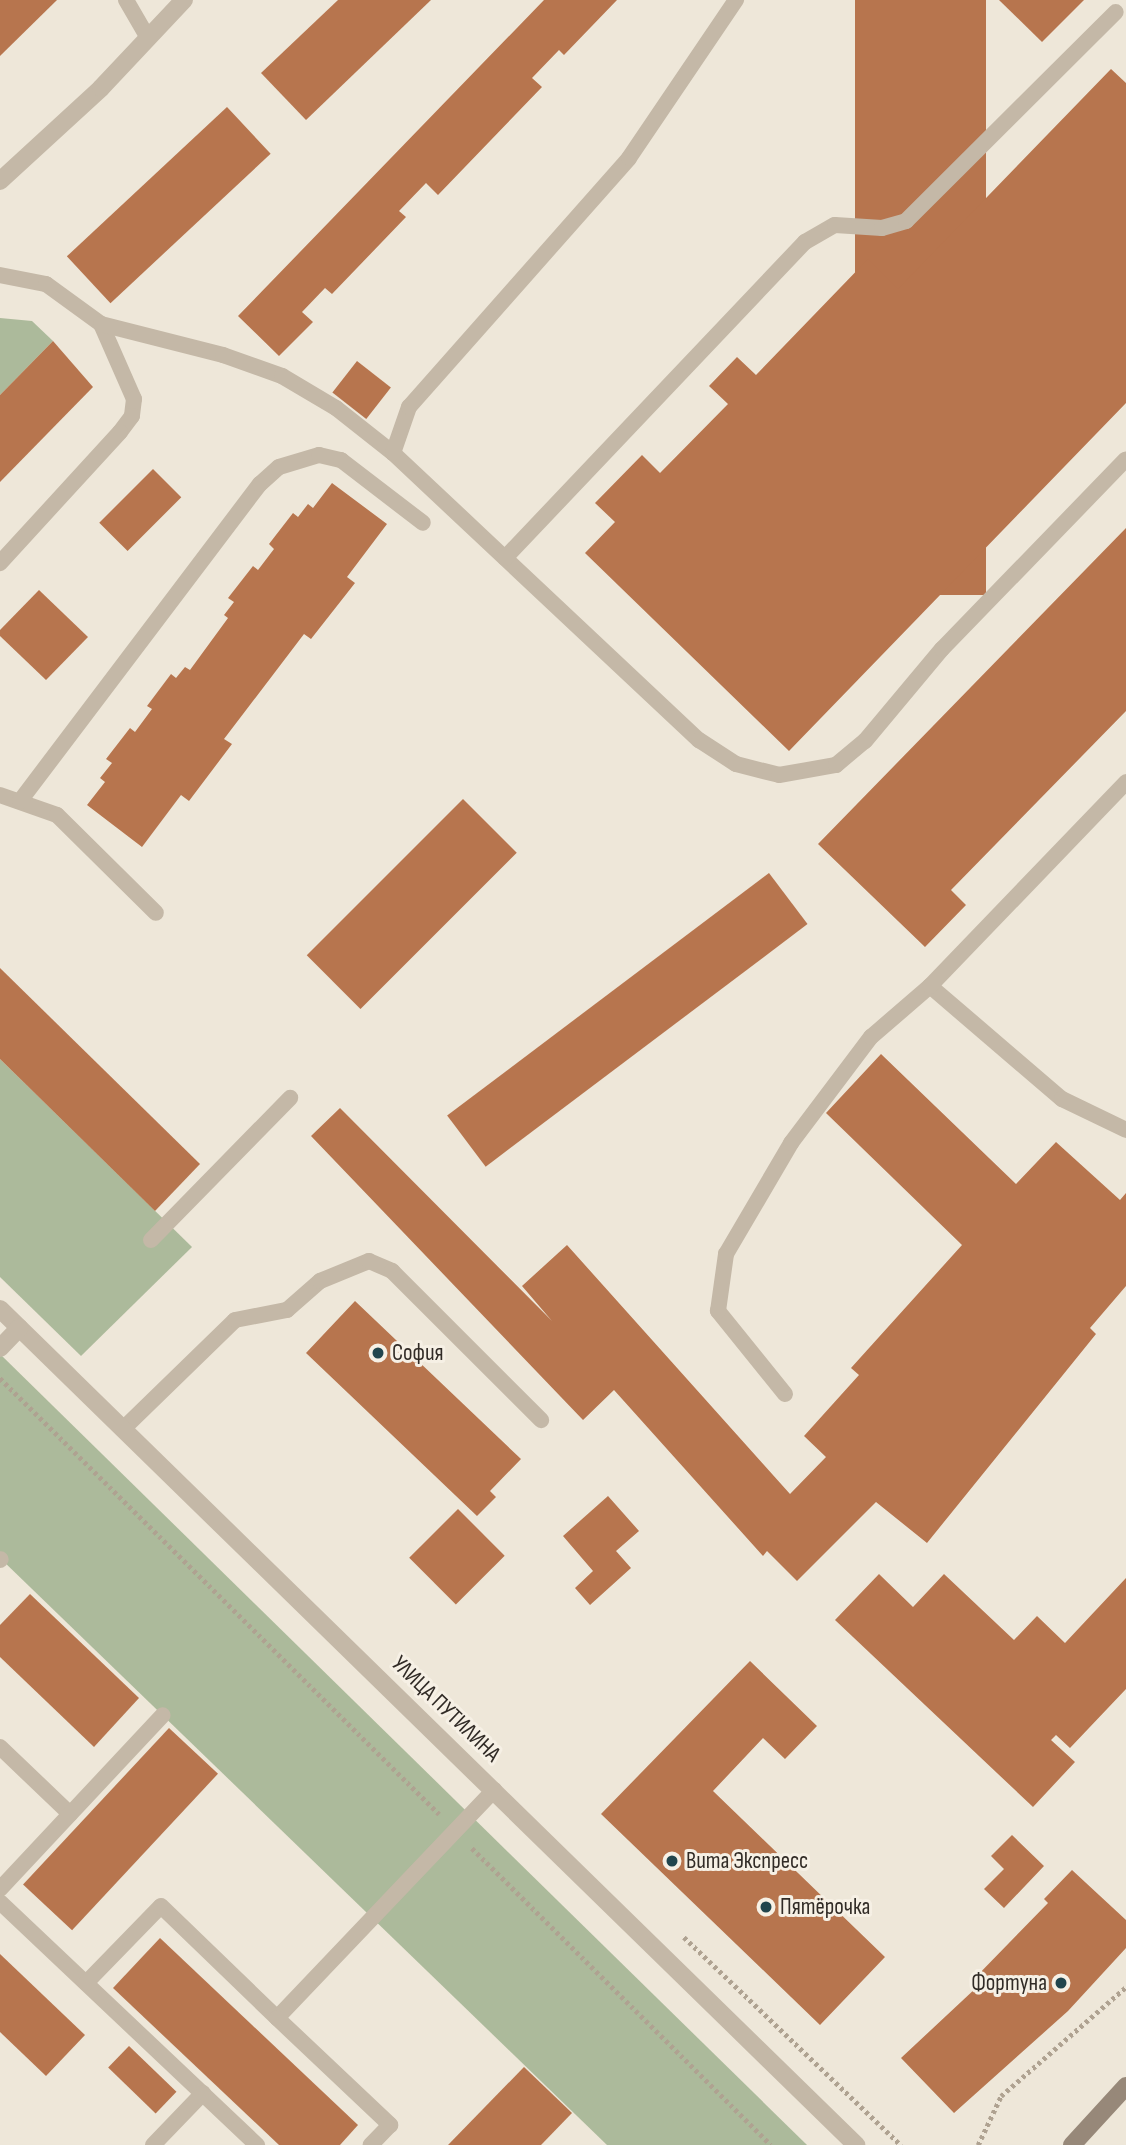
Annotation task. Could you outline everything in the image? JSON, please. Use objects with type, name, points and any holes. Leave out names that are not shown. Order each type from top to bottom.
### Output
[{"type":"main road","points":[[1072,2145],[1126,2085]]},
{"type":"street","points":[[0,181],[184,0]]},
{"type":"street","name":"УЛИЦА ПУТИЛИНА","points":[[0,1309],[856,2145]]},
{"type":"street","points":[[0,1348],[19,1328]]},
{"type":"lane","points":[[126,0],[148,38]]},
{"type":"lane","points":[[393,453],[408,407],[629,158],[736,0]]},
{"type":"lane","points":[[505,558],[805,242],[835,225],[882,228],[906,221],[1116,12]]},
{"type":"lane","points":[[0,275],[46,284],[101,324],[223,355],[282,376],[336,408],[393,453],[699,740],[736,764],[779,775],[836,765],[865,741],[942,649],[1126,459]]},
{"type":"lane","points":[[0,563],[132,416],[134,399],[128,381],[101,324]]},
{"type":"lane","points":[[20,801],[260,484],[279,467],[319,455],[341,460],[423,523]]},
{"type":"lane","points":[[785,1394],[718,1311],[726,1254],[799,1132],[872,1037],[929,986],[1126,782]]},
{"type":"lane","points":[[0,795],[66,822],[156,913]]},
{"type":"lane","points":[[929,986],[1062,1098],[1126,1130]]},
{"type":"lane","points":[[151,1240],[290,1098]]},
{"type":"lane","points":[[123,1429],[235,1320],[287,1310],[320,1281],[369,1261],[392,1271],[541,1420]]},
{"type":"lane","points":[[0,1889],[163,1715]]},
{"type":"lane","points":[[0,1747],[70,1814]]},
{"type":"lane","points":[[277,2018],[494,1790]]},
{"type":"lane","points":[[0,1902],[257,2145]]},
{"type":"lane","points":[[86,1983],[161,1906],[390,2125],[371,2145]]},
{"type":"lane","points":[[153,2145],[203,2093]]},
{"type":"path","points":[[0,1378],[771,2145]]},
{"type":"path","points":[[978,2145],[1001,2096],[1126,1987]]},
{"type":"green space","points":[[0,318],[32,321],[53,341],[0,395]]},
{"type":"green space","points":[[0,1059],[192,1247],[81,1356],[0,1277]]},
{"type":"green space","points":[[0,1354],[807,2145],[607,2145],[0,1558]]},
{"type":"building","points":[[0,0],[57,0],[0,56]]},
{"type":"building","points":[[338,0],[431,0],[306,120],[261,73]]},
{"type":"building","points":[[544,0],[617,0],[564,55],[559,50],[532,78],[542,87],[438,195],[426,183],[399,211],[406,217],[332,294],[325,288],[302,312],[313,322],[279,356],[238,316]]},
{"type":"building","points":[[855,0],[986,0],[986,595],[855,595]]},
{"type":"building","points":[[999,0],[1084,0],[1042,42]]},
{"type":"building","points":[[1111,69],[1126,83],[1126,403],[789,751],[585,553],[615,522],[595,503],[642,455],[660,473],[728,404],[709,386],[737,357],[756,375],[868,259],[898,289]]},
{"type":"building","points":[[227,107],[271,154],[110,303],[67,256]]},
{"type":"building","points":[[53,341],[93,387],[0,482],[0,395]]},
{"type":"building","points":[[357,361],[391,387],[366,419],[332,393]]},
{"type":"building","points":[[153,469],[181,497],[128,551],[99,523]]},
{"type":"building","points":[[332,483],[387,524],[347,577],[355,583],[311,639],[304,634],[224,739],[232,744],[189,801],[181,795],[142,847],[87,805],[105,782],[100,778],[112,763],[106,759],[130,728],[135,732],[152,709],[147,706],[171,674],[176,678],[185,667],[190,670],[228,618],[224,615],[234,602],[228,598],[253,566],[258,570],[274,549],[269,544],[293,513],[298,517],[308,504],[313,508]]},
{"type":"building","points":[[1126,528],[1126,711],[951,890],[966,905],[925,947],[818,844]]},
{"type":"building","points":[[39,590],[88,637],[46,680],[0,636],[0,630]]},
{"type":"building","points":[[463,799],[517,853],[360,1009],[307,955]]},
{"type":"building","points":[[769,873],[808,924],[486,1167],[447,1116]]},
{"type":"building","points":[[0,968],[200,1164],[155,1211],[0,1059]]},
{"type":"building","points":[[881,1054],[1016,1184],[1056,1142],[1120,1200],[1126,1193],[1126,1286],[1090,1328],[1096,1334],[927,1543],[876,1502],[797,1581],[767,1551],[763,1556],[614,1390],[583,1420],[311,1136],[340,1108],[552,1321],[522,1286],[567,1245],[790,1494],[826,1457],[804,1436],[859,1375],[851,1368],[962,1245],[826,1113]]},
{"type":"building","points":[[355,1301],[521,1459],[490,1491],[496,1497],[477,1516],[306,1353]]},
{"type":"building","points":[[608,1496],[639,1531],[616,1551],[631,1568],[590,1605],[575,1588],[593,1571],[563,1536]]},
{"type":"building","points":[[458,1509],[505,1556],[456,1604],[409,1558]]},
{"type":"building","points":[[879,1574],[913,1607],[944,1574],[1014,1640],[1037,1616],[1065,1643],[1126,1578],[1126,1689],[1070,1748],[1056,1735],[1051,1740],[1075,1762],[1033,1807],[835,1620]]},
{"type":"building","points":[[30,1594],[139,1698],[94,1747],[0,1657],[0,1625]]},
{"type":"building","name":"Пятёрочка","points":[[750,1661],[817,1726],[785,1759],[763,1738],[713,1791],[885,1957],[820,2025],[601,1814]]},
{"type":"building","points":[[169,1728],[218,1774],[72,1930],[23,1885]]},
{"type":"building","points":[[1012,1835],[1044,1866],[1004,1908],[984,1889],[1004,1869],[991,1856]]},
{"type":"building","points":[[1072,1870],[1126,1920],[1126,1948],[1068,2011],[954,2113],[901,2058],[977,1987],[971,1982],[1048,1903],[1044,1899]]},
{"type":"building","points":[[160,1938],[358,2125],[340,2145],[279,2145],[113,1988]]},
{"type":"building","points":[[0,1954],[85,2035],[46,2076],[0,2032]]},
{"type":"building","points":[[129,2046],[176,2092],[156,2113],[108,2068]]},
{"type":"building","points":[[524,2067],[572,2113],[541,2145],[448,2145]]},
{"type":"place","name":"София","points":[[378,1353]]},
{"type":"place","name":"Вита Экспресс","points":[[672,1861]]},
{"type":"place","name":"Пятёрочка","points":[[766,1907]]},
{"type":"place","name":"Фортуна","points":[[1061,1983]]}]
